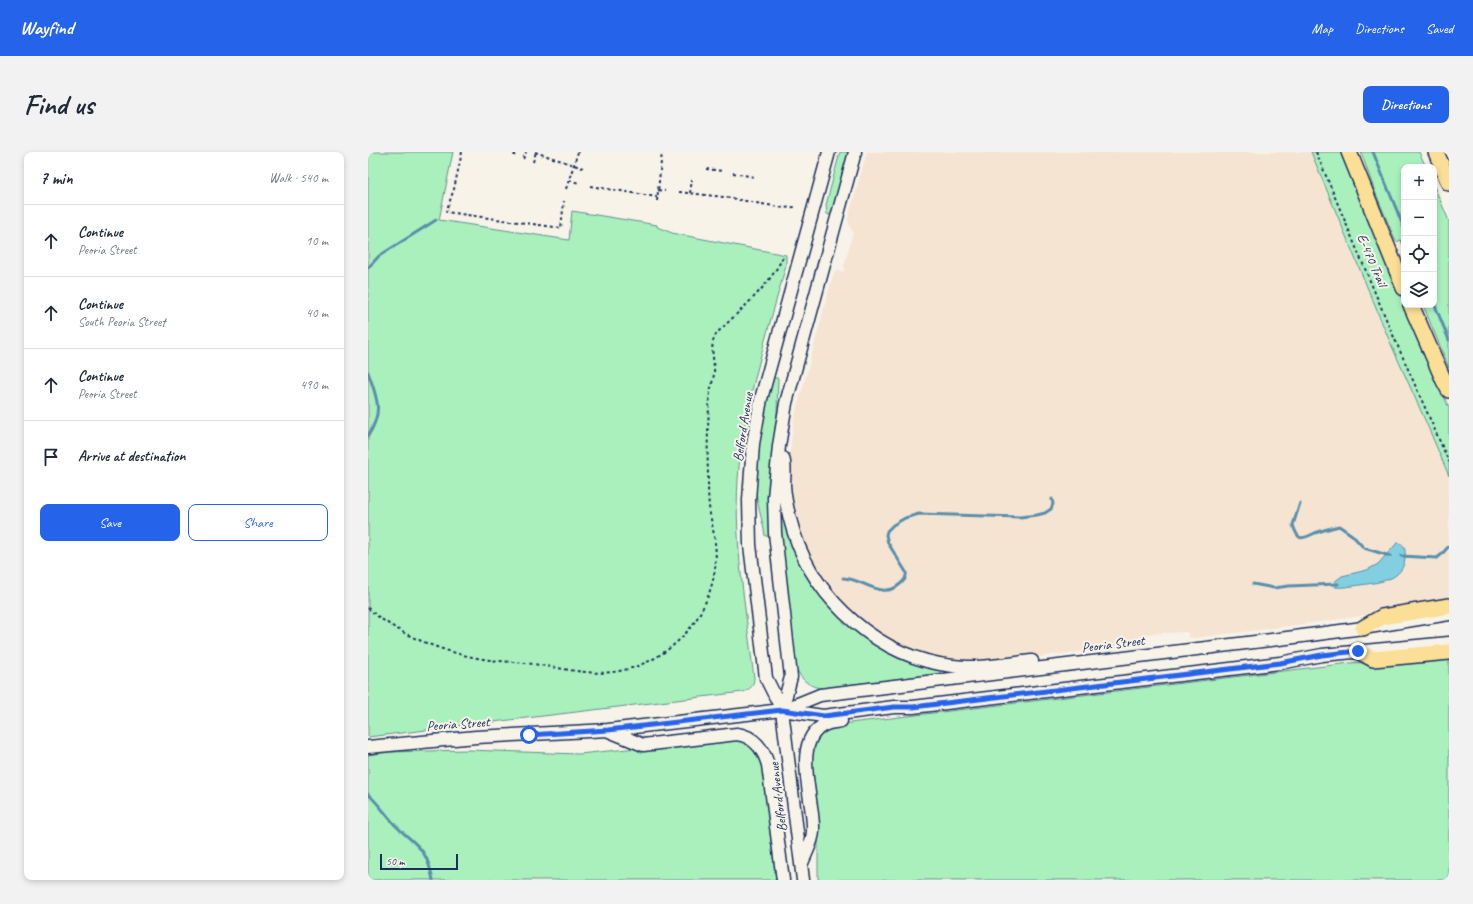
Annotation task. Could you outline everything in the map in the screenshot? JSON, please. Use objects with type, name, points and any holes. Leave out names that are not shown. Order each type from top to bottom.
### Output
[{"type":"highway","points":[[1349,152],[1401,281]]},
{"type":"highway","points":[[1355,152],[1401,264]]},
{"type":"highway","points":[[1436,152],[1449,183]]},
{"type":"highway","points":[[1412,308],[1449,390]]},
{"type":"highway","points":[[1419,308],[1449,379]]},
{"type":"highway","points":[[1363,628],[1382,617],[1449,606]]},
{"type":"highway","points":[[1358,651],[1373,659],[1449,652]]},
{"type":"main road","name":"Belford Avenue","points":[[803,880],[782,710],[766,678],[749,539],[750,471],[756,427],[765,385],[829,152]]},
{"type":"main road","name":"Belford Avenue","points":[[782,710],[791,676],[775,533],[774,498],[779,446],[787,399],[855,152]]},
{"type":"main road","points":[[779,446],[784,462],[784,487],[789,516],[800,549],[812,572],[825,591],[839,608],[865,631],[891,646],[909,654],[946,665],[981,666],[1049,659],[1068,665]]},
{"type":"main road","name":"Peoria Street","points":[[782,710],[820,695],[1363,628],[1449,614]]},
{"type":"main road","name":"Peoria Street","points":[[368,746],[465,738],[608,730],[782,710],[824,716],[894,707],[913,707],[1272,664],[1322,655],[1449,643]]},
{"type":"main road","points":[[801,866],[813,833],[806,756],[807,747],[812,736],[820,726],[827,723],[894,716],[913,707]]},
{"type":"main road","points":[[608,730],[643,745],[737,734],[746,736],[755,742],[763,752],[768,765],[782,880]]},
{"type":"path","points":[[462,152],[454,189],[446,212],[561,228],[564,201]]},
{"type":"path","points":[[514,156],[516,152]]},
{"type":"path","points":[[523,159],[526,152]]},
{"type":"path","points":[[533,162],[536,152],[583,168]]},
{"type":"path","points":[[566,189],[578,152]]},
{"type":"path","points":[[657,202],[662,152]]},
{"type":"path","name":"E-470 Trail","points":[[1316,152],[1389,326],[1449,462]]},
{"type":"path","points":[[706,169],[723,171]]},
{"type":"path","points":[[733,173],[755,177]]},
{"type":"path","points":[[569,180],[579,183]]},
{"type":"path","points":[[690,193],[692,180]]},
{"type":"path","points":[[590,186],[657,196]]},
{"type":"path","points":[[658,190],[665,191]]},
{"type":"path","points":[[679,192],[724,197],[780,208],[796,207]]},
{"type":"path","points":[[368,608],[380,618],[415,638],[455,653],[484,659],[534,664],[582,672],[610,673],[630,669],[651,661],[671,647],[689,629],[701,612],[707,600],[715,571],[716,548],[709,503],[708,462],[709,407],[714,373],[712,349],[713,341],[717,332],[737,314],[768,280],[783,258]]},
{"type":"shaded area","points":[[867,152],[1311,152],[1390,342],[1449,476],[1449,602],[1335,620],[1195,638],[1188,637],[1189,634],[1186,632],[1144,634],[1141,638],[1141,642],[1134,645],[1004,661],[964,662],[932,657],[892,641],[864,623],[839,600],[818,573],[798,533],[790,494],[789,458],[794,420],[833,275],[836,270],[841,272],[845,270],[844,267],[853,232],[849,225],[848,219]]},
{"type":"green space","points":[[368,152],[453,152],[439,220],[569,240],[572,211],[657,225],[657,227],[672,233],[786,255],[786,265],[750,398],[738,479],[737,504],[739,554],[754,678],[751,687],[748,690],[743,692],[368,737]]},
{"type":"green space","points":[[840,152],[848,152],[832,214],[830,215],[827,214],[826,205]]},
{"type":"green space","points":[[1311,152],[1343,152],[1401,296],[1401,308],[1406,308],[1449,408],[1449,476],[1390,342]]},
{"type":"green space","points":[[1361,152],[1419,152],[1425,164],[1401,164],[1401,240],[1396,242],[1374,189]]},
{"type":"green space","points":[[1437,193],[1449,221],[1449,368],[1424,308],[1437,308]]},
{"type":"green space","points":[[773,378],[778,378],[777,413],[769,477],[769,536],[765,536],[757,500],[756,473],[761,432]]},
{"type":"green space","points":[[783,520],[829,603],[939,669],[940,673],[823,688],[818,688],[806,682],[796,667],[783,558],[780,521]]},
{"type":"green space","points":[[1449,655],[1449,880],[818,880],[818,816],[811,754],[818,734],[833,725],[1350,663]]},
{"type":"green space","points":[[725,739],[738,740],[747,743],[754,750],[761,761],[776,880],[368,880],[368,755],[389,752],[467,750],[579,754]]},
{"type":"water","points":[[1397,543],[1400,543],[1404,547],[1405,560],[1402,568],[1392,578],[1385,581],[1348,587],[1335,587],[1334,582],[1342,576],[1367,570],[1378,564]]},
{"type":"waterway","points":[[1373,152],[1401,221]]},
{"type":"waterway","points":[[368,268],[379,256],[436,220]]},
{"type":"waterway","points":[[1436,308],[1449,340]]},
{"type":"waterway","points":[[368,372],[377,404],[376,419],[368,436]]},
{"type":"waterway","points":[[843,578],[885,590],[892,589],[899,585],[906,578],[906,572],[888,543],[886,535],[887,531],[893,525],[905,518],[919,514],[1020,517],[1037,515],[1045,513],[1051,509],[1053,504],[1052,499]]},
{"type":"waterway","points":[[1300,503],[1293,525],[1298,536],[1301,538],[1339,526],[1352,535],[1364,548],[1390,556]]},
{"type":"waterway","points":[[1401,556],[1437,558],[1449,546]]},
{"type":"waterway","points":[[1253,584],[1274,588],[1338,584]]},
{"type":"waterway","points":[[368,794],[395,825],[424,853],[433,880]]},
{"type":"route","points":[[529,735],[608,730],[782,710],[824,716],[894,707],[913,707],[1280,663],[1322,655],[1358,651]]}]
